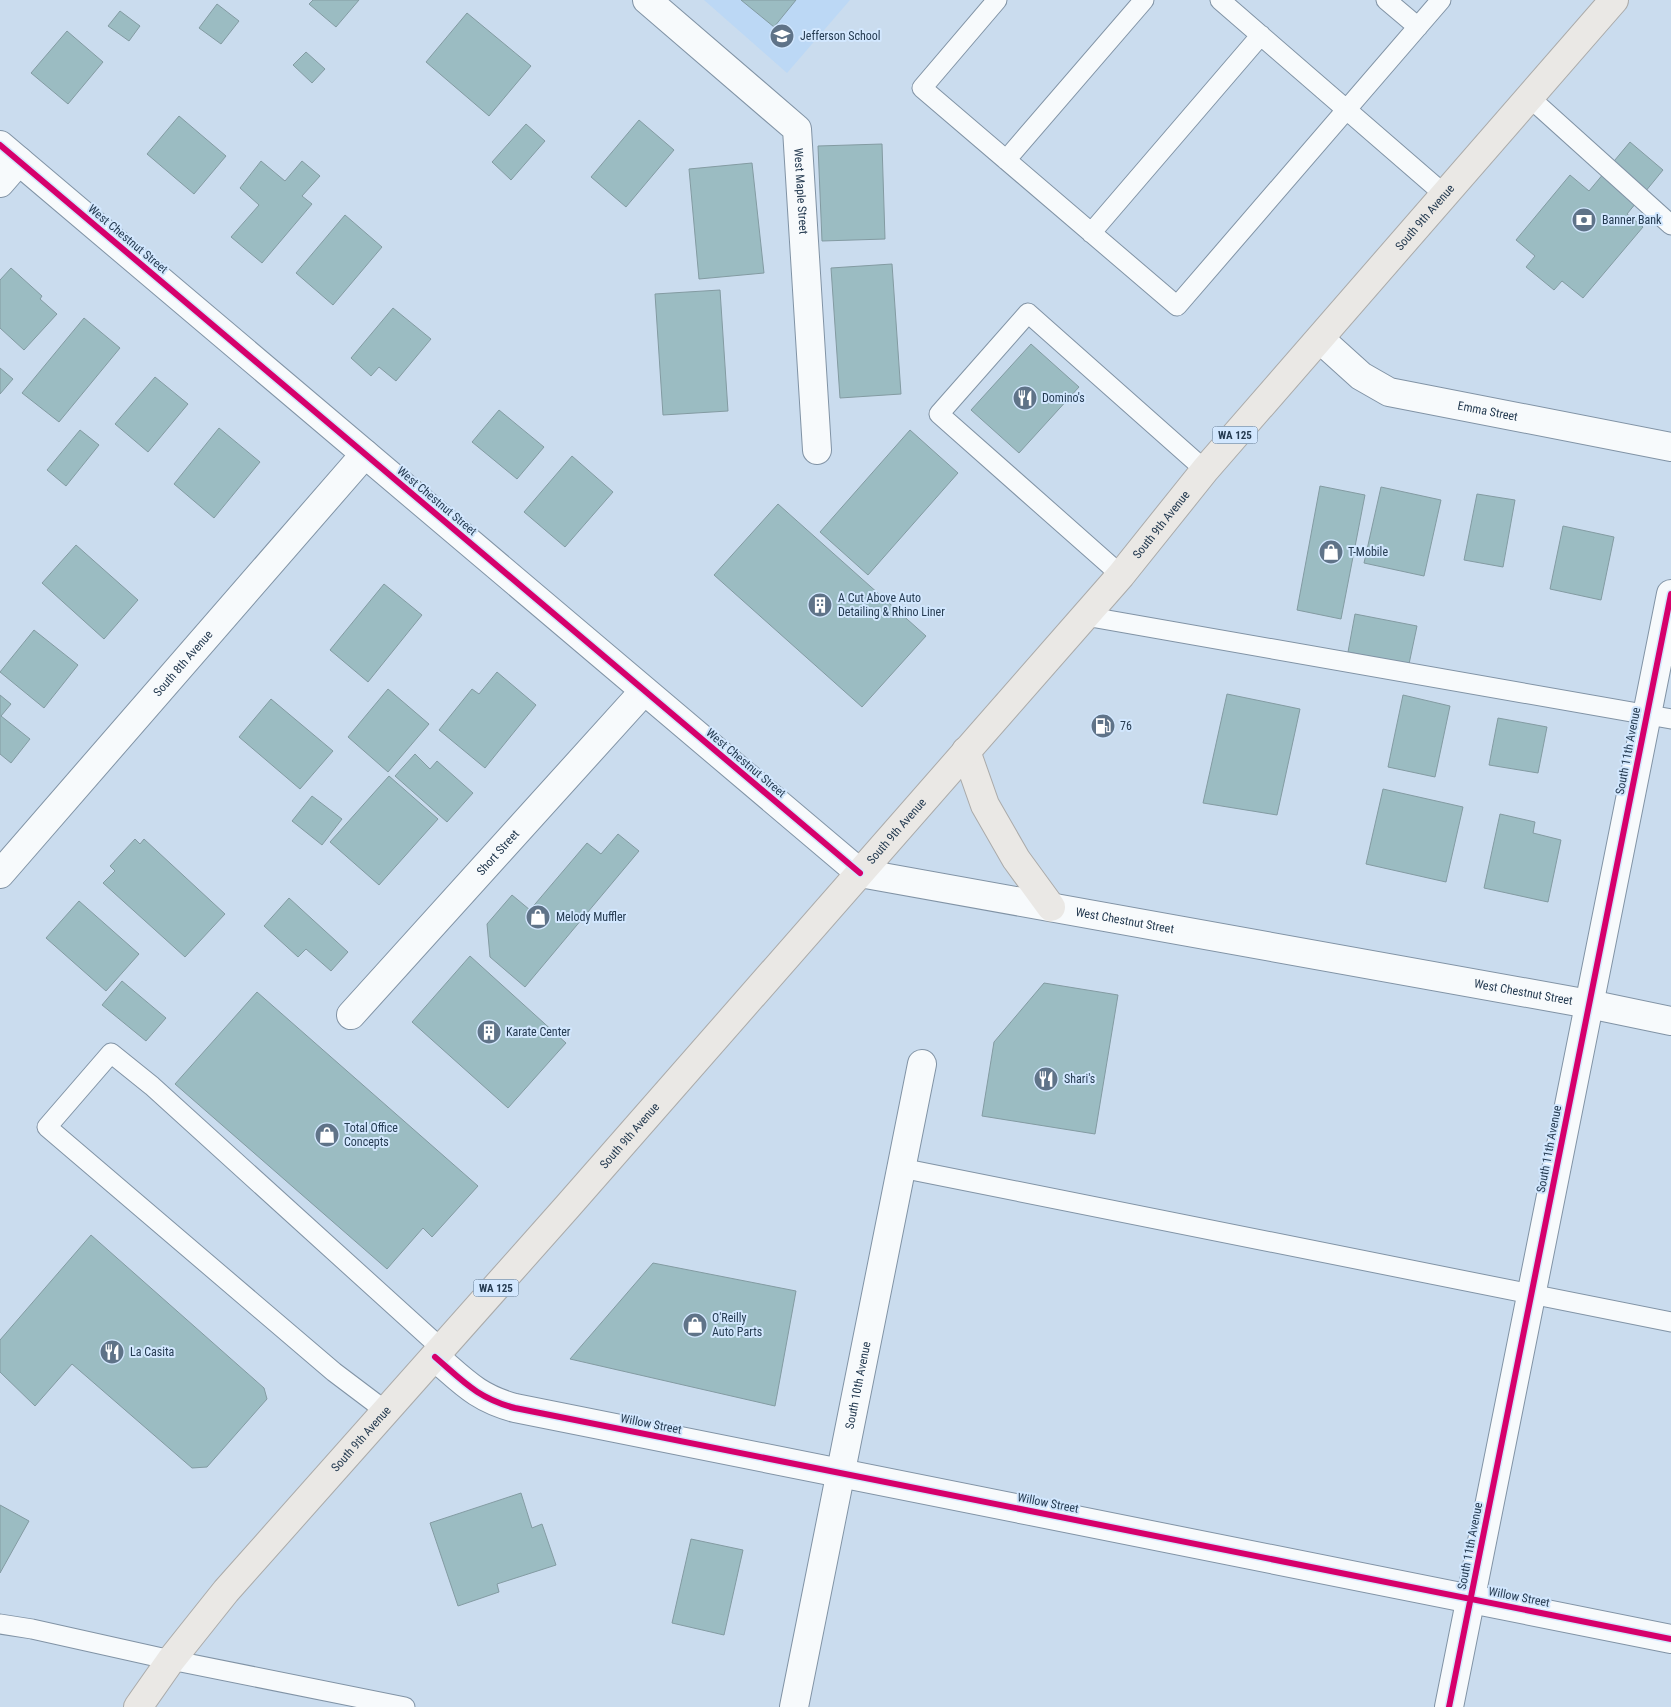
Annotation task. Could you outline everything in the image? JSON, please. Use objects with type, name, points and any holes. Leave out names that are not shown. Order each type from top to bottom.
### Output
[{"type":"main road","name":"South 9th Avenue","points":[[138,1707],[171,1660],[226,1591],[387,1412],[1121,575],[1205,470],[1614,0]]},
{"type":"main road","points":[[966,751],[985,805],[1016,860],[1050,907]]},
{"type":"street","name":"West Maple Street","points":[[647,0],[797,129],[817,450]]},
{"type":"street","points":[[0,183],[10,153]]},
{"type":"street","name":"West Chestnut Street","points":[[10,153],[860,873],[1671,1020]]},
{"type":"street","name":"Emma Street","points":[[1320,339],[1361,376],[1389,392],[1671,447]]},
{"type":"street","name":"South 8th Avenue","points":[[0,874],[365,454]]},
{"type":"street","name":"South 11th Avenue","points":[[1449,1707],[1590,1004],[1659,717],[1671,594]]},
{"type":"street","name":"Short Street","points":[[351,1015],[644,690]]},
{"type":"street","name":"South 10th Avenue","points":[[794,1707],[922,1064]]},
{"type":"street","name":"Willow Street","points":[[438,1353],[480,1395],[501,1405],[1671,1639]]},
{"type":"lane","points":[[998,0],[922,88],[1177,306],[1441,0]]},
{"type":"lane","points":[[1006,160],[1144,0]]},
{"type":"lane","points":[[1220,0],[1445,195]]},
{"type":"lane","points":[[1386,0],[1418,27]]},
{"type":"lane","points":[[1091,233],[1261,35]]},
{"type":"lane","points":[[1529,97],[1671,225]]},
{"type":"lane","points":[[1121,575],[939,414],[1028,313],[1205,470]]},
{"type":"lane","points":[[1085,616],[1659,717]]},
{"type":"lane","points":[[387,1412],[334,1372],[47,1127],[111,1053],[152,1086],[438,1353]]},
{"type":"lane","points":[[901,1168],[1671,1322]]},
{"type":"lane","points":[[0,1624],[32,1629],[171,1660],[405,1707]]},
{"type":"shaded area","name":"Jefferson School","points":[[704,0],[850,0],[787,73]]},
{"type":"building","points":[[313,0],[359,0],[336,27],[309,4]]},
{"type":"building","points":[[741,0],[796,0],[774,27]]},
{"type":"building","points":[[217,4],[239,21],[221,44],[199,28]]},
{"type":"building","points":[[120,11],[140,26],[129,41],[108,26]]},
{"type":"building","points":[[467,13],[531,66],[489,116],[426,62]]},
{"type":"building","points":[[67,31],[103,62],[68,104],[31,73]]},
{"type":"building","points":[[306,52],[325,69],[312,83],[293,65]]},
{"type":"building","points":[[179,116],[226,156],[194,194],[147,154]]},
{"type":"building","points":[[639,120],[674,150],[626,207],[591,177]]},
{"type":"building","points":[[526,124],[545,141],[511,180],[492,162]]},
{"type":"building","name":"Banner Bank","points":[[1630,142],[1663,170],[1627,214],[1643,227],[1583,298],[1562,281],[1554,290],[1526,267],[1535,256],[1516,240],[1570,175],[1589,191]]},
{"type":"building","points":[[882,144],[885,239],[822,241],[818,146]]},
{"type":"building","points":[[261,161],[285,181],[302,161],[320,176],[302,196],[312,204],[262,263],[231,237],[259,205],[240,188]]},
{"type":"building","points":[[752,163],[764,273],[699,279],[689,169]]},
{"type":"building","points":[[345,215],[382,247],[333,305],[296,273]]},
{"type":"building","points":[[892,264],[901,394],[840,398],[831,268]]},
{"type":"building","points":[[11,268],[42,296],[40,299],[57,314],[24,350],[0,328],[0,280]]},
{"type":"building","points":[[720,290],[728,411],[663,415],[655,294]]},
{"type":"building","points":[[393,308],[431,339],[396,381],[379,367],[371,376],[351,358]]},
{"type":"building","points":[[84,318],[120,348],[59,422],[22,393]]},
{"type":"building","name":"Domino's","points":[[1031,344],[1079,387],[1019,453],[971,410]]},
{"type":"building","points":[[0,368],[13,379],[0,394]]},
{"type":"building","points":[[155,377],[188,404],[148,452],[115,424]]},
{"type":"building","points":[[499,410],[544,447],[517,479],[472,442]]},
{"type":"building","points":[[219,428],[260,462],[214,518],[174,484]]},
{"type":"building","points":[[80,430],[99,445],[66,486],[47,470]]},
{"type":"building","points":[[910,430],[958,473],[868,575],[820,532]]},
{"type":"building","points":[[572,456],[613,492],[565,547],[524,512]]},
{"type":"building","name":"T-Mobile","points":[[1320,486],[1365,495],[1341,619],[1297,610]]},
{"type":"building","points":[[1381,487],[1441,500],[1424,576],[1364,563]]},
{"type":"building","points":[[1477,494],[1515,500],[1503,567],[1464,560]]},
{"type":"building","name":"A Cut Above Auto Detailing & Rhino Liner","points":[[778,504],[926,636],[862,707],[714,575]]},
{"type":"building","points":[[1563,526],[1614,537],[1601,600],[1550,589]]},
{"type":"building","points":[[76,545],[138,600],[104,639],[42,583]]},
{"type":"building","points":[[384,584],[422,615],[368,682],[330,650]]},
{"type":"building","points":[[1355,614],[1417,626],[1409,664],[1348,652]]},
{"type":"building","points":[[34,630],[78,665],[44,708],[0,672]]},
{"type":"building","points":[[497,672],[536,705],[485,768],[439,730],[472,689],[479,694]]},
{"type":"building","points":[[388,689],[429,724],[388,772],[348,737]]},
{"type":"building","points":[[1227,694],[1300,709],[1277,815],[1203,803]]},
{"type":"building","points":[[0,695],[11,704],[1,716],[30,739],[11,763],[0,754]]},
{"type":"building","points":[[1403,695],[1450,706],[1435,777],[1388,767]]},
{"type":"building","points":[[271,699],[333,751],[300,789],[239,737]]},
{"type":"building","points":[[1498,718],[1547,727],[1538,773],[1489,765]]},
{"type":"building","points":[[415,754],[430,769],[437,761],[473,793],[447,822],[395,776]]},
{"type":"building","points":[[389,776],[438,819],[379,885],[330,842]]},
{"type":"building","points":[[1383,789],[1463,807],[1446,882],[1366,864]]},
{"type":"building","points":[[312,796],[342,819],[322,845],[292,821]]},
{"type":"building","points":[[1500,814],[1535,822],[1533,833],[1561,840],[1548,902],[1484,888]]},
{"type":"building","name":"Melody Muffler","points":[[618,834],[639,851],[525,987],[490,957],[487,924],[512,895],[530,910],[587,843],[601,854]]},
{"type":"building","points":[[135,839],[140,844],[144,839],[225,914],[185,957],[103,883],[115,871],[110,866]]},
{"type":"building","points":[[289,898],[348,952],[331,971],[306,949],[298,957],[264,926]]},
{"type":"building","points":[[79,901],[139,954],[106,991],[46,938]]},
{"type":"building","name":"Karate Center","points":[[470,956],[566,1043],[508,1108],[412,1022]]},
{"type":"building","points":[[122,981],[166,1018],[146,1041],[102,1005]]},
{"type":"building","name":"Shari's","points":[[1044,983],[1118,995],[1095,1134],[982,1116],[994,1042]]},
{"type":"building","name":"Total Office Concepts","points":[[257,992],[478,1186],[432,1237],[423,1228],[387,1269],[175,1084]]},
{"type":"building","name":"La Casita","points":[[91,1235],[264,1388],[267,1399],[207,1467],[192,1468],[72,1364],[35,1406],[0,1372],[0,1340]]},
{"type":"building","name":"O'Reilly Auto Parts","points":[[653,1263],[796,1291],[775,1406],[570,1359]]},
{"type":"building","points":[[521,1493],[532,1528],[542,1524],[556,1565],[497,1584],[499,1592],[458,1606],[430,1523]]},
{"type":"building","points":[[0,1505],[29,1521],[0,1573]]},
{"type":"building","points":[[691,1539],[743,1550],[724,1635],[672,1623]]},
{"type":"cycle path","points":[[0,145],[860,873]]},
{"type":"cycle path","points":[[1449,1707],[1671,594]]},
{"type":"cycle path","points":[[435,1357],[480,1394],[515,1408],[1671,1639]]},
{"type":"place","name":"Jefferson School","points":[[782,36]]},
{"type":"place","name":"Banner Bank","points":[[1584,220]]},
{"type":"place","name":"Domino's","points":[[1025,398]]},
{"type":"place","name":"T-Mobile","points":[[1331,552]]},
{"type":"place","name":"A Cut Above Auto Detailing & Rhino Liner","points":[[820,605]]},
{"type":"place","name":"76","points":[[1103,726]]},
{"type":"place","name":"Melody Muffler","points":[[538,917]]},
{"type":"place","name":"Karate Center","points":[[489,1032]]},
{"type":"place","name":"Shari's","points":[[1046,1079]]},
{"type":"place","name":"Total Office Concepts","points":[[327,1135]]},
{"type":"place","name":"O'Reilly Auto Parts","points":[[695,1325]]},
{"type":"place","name":"La Casita","points":[[112,1352]]}]
